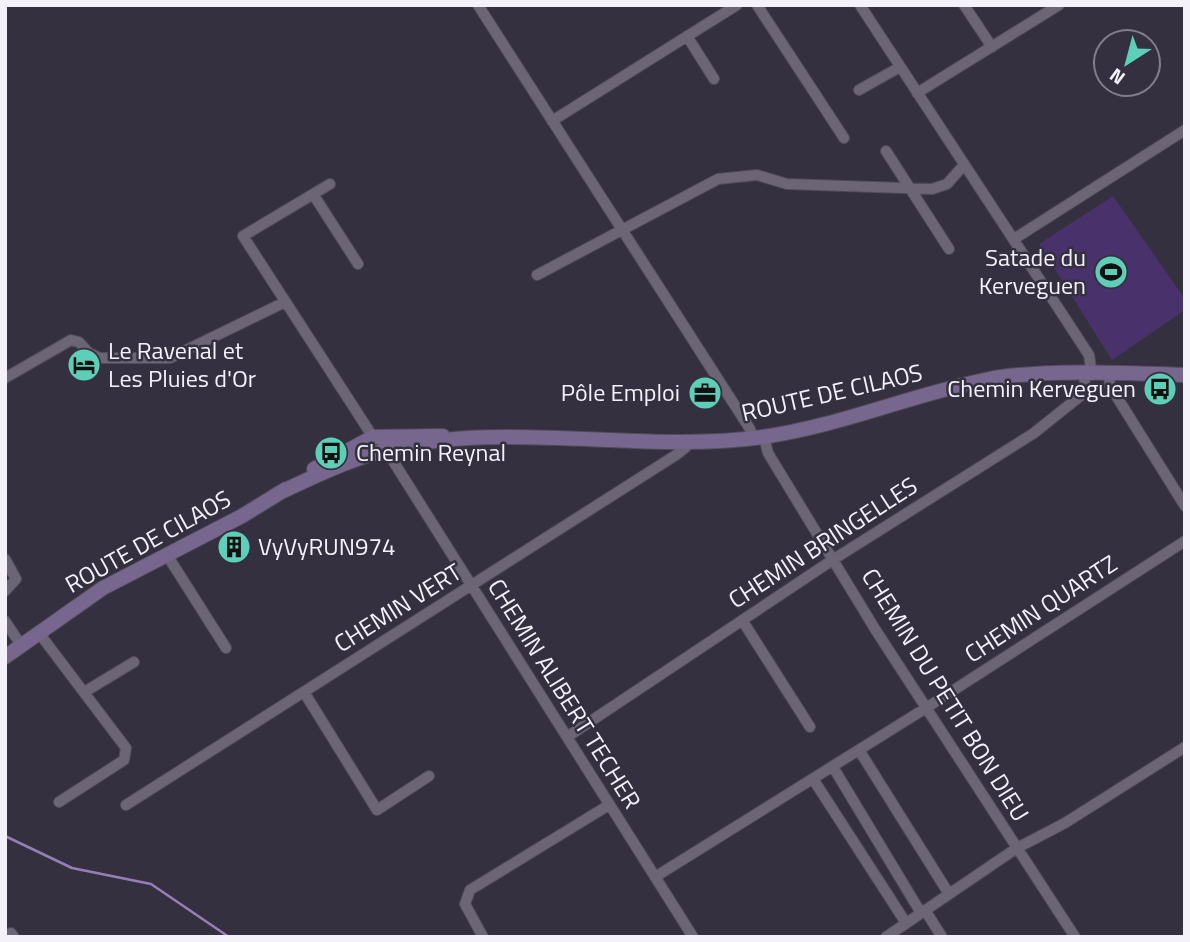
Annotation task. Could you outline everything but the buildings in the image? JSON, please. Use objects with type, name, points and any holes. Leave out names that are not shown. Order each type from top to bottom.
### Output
[{"type":"main road","name":"ROUTE DE CILAOS","points":[[5,657],[103,588],[320,470],[379,442],[421,434],[487,439],[685,441],[759,437],[992,379],[1088,374],[1185,375]]},
{"type":"street","name":"CHEMIN DU PETIT BON DIEU","points":[[478,5],[750,429],[759,437],[926,708],[1075,937]]},
{"type":"street","points":[[552,121],[737,5]]},
{"type":"street","points":[[757,5],[844,138]]},
{"type":"street","points":[[860,5],[1089,355],[1088,374]]},
{"type":"street","points":[[964,5],[992,47]]},
{"type":"street","points":[[917,93],[1059,5]]},
{"type":"street","points":[[687,36],[714,79]]},
{"type":"street","points":[[859,90],[900,67]]},
{"type":"street","points":[[1014,239],[1185,130]]},
{"type":"street","points":[[886,150],[948,249]]},
{"type":"street","points":[[537,275],[718,179],[757,175],[787,184],[943,187],[963,166]]},
{"type":"street","points":[[330,184],[243,236],[283,303],[379,442]]},
{"type":"street","points":[[313,194],[358,264]]},
{"type":"street","points":[[5,378],[71,340],[79,342],[89,353],[100,358],[170,358],[283,303]]},
{"type":"street","name":"CHEMIN BRINGELLES","points":[[567,737],[834,559],[1034,433],[1084,393],[1088,374]]},
{"type":"street","points":[[1109,375],[1110,386],[1185,506]]},
{"type":"street","name":"CHEMIN VERT","points":[[126,805],[677,455],[686,447],[685,441]]},
{"type":"street","name":"CHEMIN ALIBERT TECHER","points":[[379,442],[693,937]]},
{"type":"street","name":"CHEMIN QUARTZ","points":[[655,877],[833,767],[1185,541]]},
{"type":"street","points":[[167,555],[226,648]]},
{"type":"street","points":[[5,559],[16,579],[5,591]]},
{"type":"street","points":[[742,620],[810,727]]},
{"type":"street","points":[[5,621],[21,645]]},
{"type":"street","points":[[39,633],[86,691],[126,748],[127,754],[124,760],[59,802]]},
{"type":"street","points":[[86,691],[134,662]]},
{"type":"street","points":[[304,692],[377,810],[429,776]]},
{"type":"street","points":[[886,937],[1017,848],[1065,822],[1185,747]]},
{"type":"street","points":[[859,750],[949,894]]},
{"type":"street","points":[[833,767],[923,911],[943,937]]},
{"type":"street","points":[[813,779],[906,923]]},
{"type":"street","points":[[483,937],[465,904],[470,890],[609,805]]},
{"type":"shaded area","name":"Satade du Kerveguen","points":[[1113,196],[1185,299],[1185,310],[1112,360],[1039,244]]},
{"type":"waterway","points":[[5,836],[72,868],[151,884],[229,937]]},
{"type":"place","name":"Satade du Kerveguen","points":[[1111,272]]},
{"type":"place","name":"Le Ravenal et Les Pluies d'Or","points":[[84,365]]},
{"type":"place","name":"Chemin Kerveguen","points":[[1160,389]]},
{"type":"place","name":"Pôle Emploi","points":[[705,393]]},
{"type":"place","name":"Chemin Reynal","points":[[331,453]]},
{"type":"place","name":"VyVyRUN974","points":[[234,547]]}]
